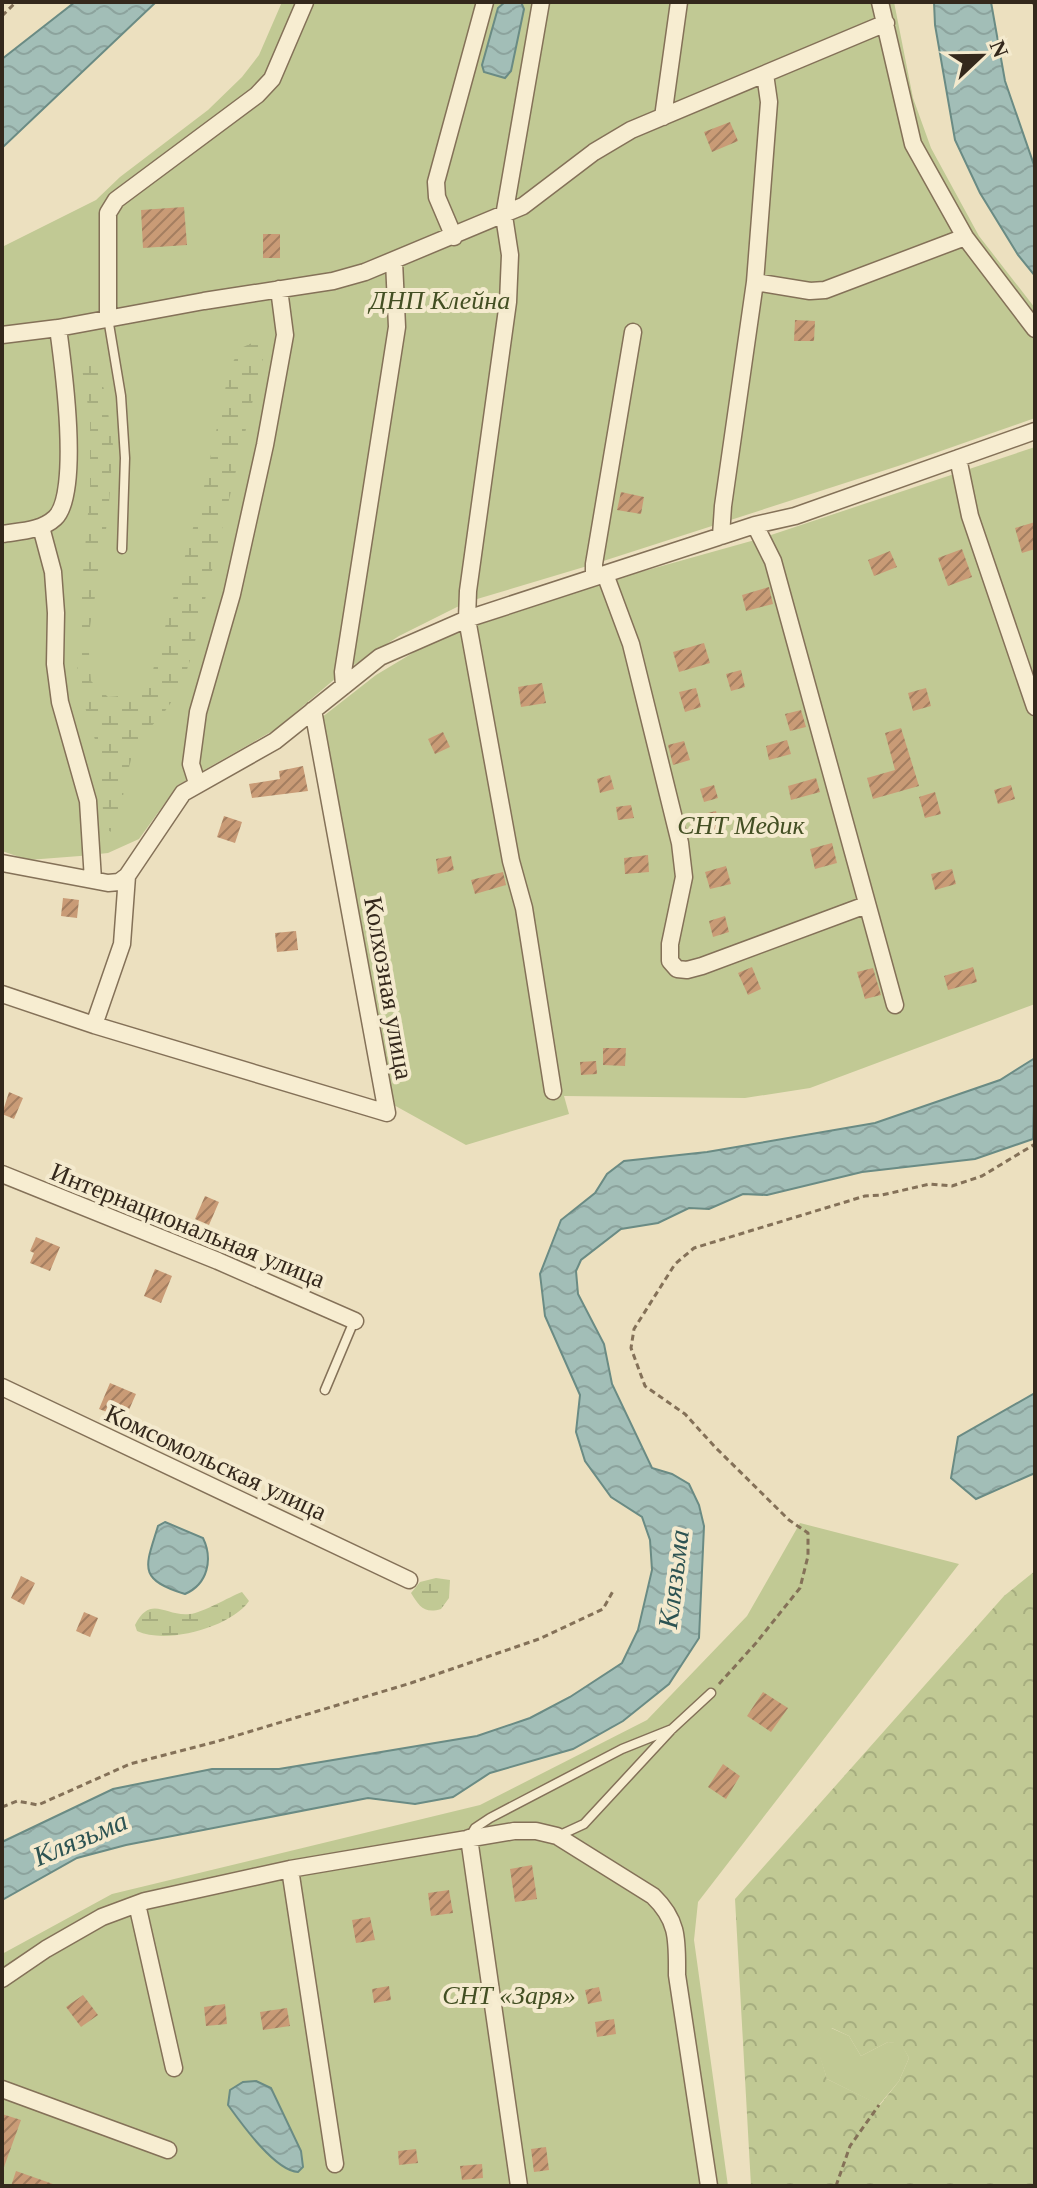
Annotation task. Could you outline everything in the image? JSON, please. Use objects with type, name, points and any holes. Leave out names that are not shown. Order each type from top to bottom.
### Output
[{"type":"street","points":[[108,317],[108,213],[116,200],[257,95],[272,79],[305,2]]},
{"type":"street","points":[[454,237],[437,197],[436,182],[485,2]]},
{"type":"street","points":[[541,2],[504,216],[510,255],[508,302],[468,591],[467,619],[511,861],[524,908],[553,1091]]},
{"type":"street","points":[[663,117],[679,2]]},
{"type":"street","points":[[880,2],[913,144],[965,237],[1035,329]]},
{"type":"street","points":[[2,335],[333,281],[394,261],[504,216],[541,194],[594,152],[631,130],[886,23]]},
{"type":"street","points":[[721,536],[755,282],[769,102],[765,74]]},
{"type":"street","points":[[755,282],[810,291],[825,290],[965,237]]},
{"type":"street","points":[[344,686],[343,672],[397,327],[394,261]]},
{"type":"street","points":[[197,783],[191,764],[198,712],[232,594],[265,445],[285,335],[279,289]]},
{"type":"street","points":[[2,534],[41,527],[57,516],[64,501],[69,435],[58,328]]},
{"type":"street","points":[[633,332],[599,576],[631,644],[680,843],[684,877],[670,944],[670,961],[677,969],[702,966],[866,905]]},
{"type":"street","points":[[2,863],[119,882],[127,876],[183,793],[275,741],[380,657],[467,619],[755,525],[795,516],[1035,431]]},
{"type":"street","points":[[958,458],[970,516],[1035,707]]},
{"type":"street","points":[[755,525],[773,561],[895,1005]]},
{"type":"street","points":[[41,527],[53,572],[55,664],[60,702],[88,801],[93,880]]},
{"type":"street","name":"Колхозная улица","points":[[2,994],[94,1025],[387,1113],[313,710]]},
{"type":"street","points":[[94,1025],[122,944],[127,876]]},
{"type":"street","name":"Интернациональная улица","points":[[2,1174],[218,1261],[355,1321]]},
{"type":"street","name":"Комсомольская улица","points":[[2,1387],[409,1580]]},
{"type":"street","points":[[2,1979],[102,1917],[137,1904],[290,1869],[469,1838],[514,1831],[536,1831],[557,1836],[653,1896],[673,1922],[677,1941],[677,1975],[709,2186]]},
{"type":"street","points":[[469,1838],[519,2186]]},
{"type":"street","points":[[290,1869],[335,2164]]},
{"type":"street","points":[[137,1904],[174,2068]]},
{"type":"street","points":[[2,2089],[168,2150]]},
{"type":"lane","points":[[108,317],[121,396],[124,442],[122,549]]},
{"type":"lane","points":[[325,1390],[355,1321]]},
{"type":"lane","points":[[557,1836],[584,1824],[672,1729],[711,1693]]},
{"type":"lane","points":[[469,1838],[475,1828],[490,1818],[622,1749],[672,1729]]},
{"type":"path","points":[[2,16],[16,2]]},
{"type":"path","points":[[711,1693],[800,1588],[808,1556],[808,1533],[789,1520],[685,1414],[645,1386],[631,1348],[634,1329],[675,1264],[694,1248],[865,1196],[930,1184],[952,1186],[982,1176],[1035,1144]]},
{"type":"path","points":[[2,1807],[17,1801],[38,1805],[130,1764],[215,1742],[411,1683],[539,1639],[603,1609],[613,1591]]},
{"type":"path","points":[[836,2186],[850,2146],[879,2105]]},
{"type":"green space","name":"ДНП Клейна","points":[[282,2],[894,2],[913,98],[931,148],[979,236],[1035,308],[1035,418],[898,466],[467,602],[399,636],[343,672],[276,729],[178,785],[139,839],[108,853],[28,860],[2,851],[2,247],[96,200],[120,177],[208,110],[242,77],[259,55]]},
{"type":"green space","points":[[252,343],[258,345],[263,358],[192,654],[181,688],[163,714],[136,742],[124,785],[121,826],[119,832],[113,833],[104,828],[100,756],[77,681],[90,489],[90,419],[81,362],[88,350],[94,354],[105,393],[113,445],[108,517],[88,639],[91,681],[108,697],[137,690],[151,677],[202,496],[230,367],[241,348]]},
{"type":"green space","name":"СНТ Медик","points":[[1035,447],[1035,1004],[810,1088],[745,1098],[564,1096],[569,1114],[466,1145],[392,1104],[321,718],[376,675],[421,648],[478,625],[619,578],[762,538]]},
{"type":"green space","name":"СНТ «Заря»","points":[[800,1523],[959,1564],[698,1902],[694,1940],[728,2186],[2,2186],[2,1954],[112,1894],[480,1805],[647,1720],[747,1616]]},
{"type":"green space","points":[[1035,1571],[1035,2186],[751,2186],[735,1899],[1004,1596]],"holes":[[[832,2028],[849,2036],[861,2056],[888,2042],[901,2044],[909,2058],[899,2081],[880,2105],[827,2079],[816,2042]]]},
{"type":"green space","points":[[436,1578],[450,1580],[449,1598],[441,1609],[426,1610],[411,1593],[420,1582]]},
{"type":"green space","points":[[242,1592],[249,1601],[228,1619],[214,1626],[181,1635],[150,1635],[137,1631],[135,1625],[147,1611],[159,1609],[181,1614],[195,1613]]},
{"type":"green space","points":[[831,2028],[849,2036],[861,2056],[888,2042],[901,2043],[909,2058],[899,2081],[879,2105],[827,2079],[815,2042]]},
{"type":"water","points":[[75,2],[156,2],[2,148],[2,59]]},
{"type":"water","points":[[505,2],[521,2],[524,9],[511,71],[505,78],[484,72],[482,65],[498,8]]},
{"type":"water","points":[[934,2],[991,2],[1005,81],[1035,168],[1035,276],[1018,255],[980,193],[955,140],[935,25]]},
{"type":"water","name":"Клязьма","points":[[1035,1058],[1033,1139],[975,1159],[862,1172],[767,1195],[743,1194],[709,1209],[689,1208],[658,1223],[621,1229],[581,1260],[576,1271],[578,1294],[604,1344],[612,1384],[652,1468],[672,1474],[689,1484],[704,1526],[699,1638],[669,1684],[623,1721],[573,1749],[490,1773],[453,1797],[415,1804],[368,1798],[126,1845],[77,1858],[2,1900],[2,1842],[113,1789],[212,1769],[279,1769],[477,1736],[530,1718],[570,1697],[622,1663],[638,1630],[652,1570],[650,1540],[642,1517],[611,1497],[585,1461],[576,1432],[580,1395],[545,1316],[540,1274],[561,1220],[595,1193],[607,1174],[624,1161],[707,1152],[875,1123],[1000,1080]]},
{"type":"water","points":[[1035,1393],[1035,1473],[976,1499],[951,1478],[958,1437]]},
{"type":"water","points":[[165,1522],[203,1538],[206,1546],[208,1562],[203,1577],[193,1590],[185,1594],[158,1583],[149,1569],[150,1551],[158,1526]]},
{"type":"water","points":[[256,2081],[271,2088],[301,2151],[303,2167],[298,2172],[289,2170],[269,2155],[228,2105],[230,2090],[243,2082]]},
{"type":"building","points":[[730,122],[738,141],[712,152],[704,132]]},
{"type":"building","points":[[184,207],[187,245],[143,248],[141,210]]},
{"type":"building","points":[[263,234],[280,234],[280,258],[263,258]]},
{"type":"building","points":[[795,320],[815,321],[814,341],[794,341]]},
{"type":"building","points":[[621,492],[644,497],[641,514],[617,510]]},
{"type":"building","points":[[1035,522],[1035,549],[1022,553],[1015,528]]},
{"type":"building","points":[[962,549],[972,577],[948,586],[938,558]]},
{"type":"building","points":[[890,551],[897,567],[874,576],[868,560]]},
{"type":"building","points":[[769,587],[773,604],[746,611],[742,595]]},
{"type":"building","points":[[704,643],[710,663],[679,672],[673,652]]},
{"type":"building","points":[[741,670],[745,687],[731,691],[726,674]]},
{"type":"building","points":[[542,683],[546,703],[521,707],[518,687]]},
{"type":"building","points":[[696,688],[701,707],[685,712],[679,692]]},
{"type":"building","points":[[926,688],[931,706],[913,711],[908,693]]},
{"type":"building","points":[[801,710],[806,727],[790,731],[785,714]]},
{"type":"building","points":[[901,728],[919,786],[873,799],[867,778],[895,770],[885,733]]},
{"type":"building","points":[[443,732],[450,747],[435,754],[428,739]]},
{"type":"building","points":[[787,740],[791,754],[769,760],[766,746]]},
{"type":"building","points":[[684,741],[690,760],[673,765],[668,745]]},
{"type":"building","points":[[303,766],[308,791],[252,798],[249,784],[280,779],[279,771]]},
{"type":"building","points":[[610,775],[614,789],[600,793],[597,779]]},
{"type":"building","points":[[816,778],[820,792],[791,800],[788,786]]},
{"type":"building","points":[[714,785],[718,798],[704,802],[700,789]]},
{"type":"building","points":[[1011,785],[1015,799],[998,804],[994,790]]},
{"type":"building","points":[[935,792],[941,814],[925,818],[919,797]]},
{"type":"building","points":[[631,805],[634,818],[618,820],[616,807]]},
{"type":"building","points":[[716,811],[721,832],[695,837],[691,822],[700,820],[699,815]]},
{"type":"building","points":[[224,816],[242,822],[235,843],[217,837]]},
{"type":"building","points":[[832,843],[837,863],[815,869],[810,849]]},
{"type":"building","points":[[648,855],[649,872],[625,874],[624,858]]},
{"type":"building","points":[[451,856],[454,870],[438,874],[436,859]]},
{"type":"building","points":[[726,866],[731,884],[710,889],[705,872]]},
{"type":"building","points":[[952,869],[956,884],[935,890],[931,874]]},
{"type":"building","points":[[503,872],[506,885],[475,894],[471,880]]},
{"type":"building","points":[[63,898],[79,900],[77,918],[61,916]]},
{"type":"building","points":[[725,916],[729,932],[713,937],[709,921]]},
{"type":"building","points":[[296,931],[298,950],[277,952],[275,933]]},
{"type":"building","points":[[752,967],[761,989],[748,995],[738,973]]},
{"type":"building","points":[[973,967],[977,982],[948,990],[944,976]]},
{"type":"building","points":[[873,968],[881,995],[865,999],[857,972]]},
{"type":"building","points":[[603,1048],[626,1048],[625,1066],[603,1065]]},
{"type":"building","points":[[596,1061],[597,1074],[581,1075],[580,1062]]},
{"type":"building","points":[[9,1092],[23,1098],[14,1119],[2,1114]]},
{"type":"building","points":[[205,1196],[219,1202],[209,1225],[195,1219]]},
{"type":"building","points":[[36,1237],[60,1247],[50,1271],[30,1263],[34,1253],[30,1251]]},
{"type":"building","points":[[155,1269],[172,1276],[161,1303],[144,1296]]},
{"type":"building","points":[[110,1383],[136,1394],[128,1412],[115,1406],[112,1414],[99,1409]]},
{"type":"building","points":[[21,1576],[35,1583],[24,1605],[11,1598]]},
{"type":"building","points":[[84,1612],[98,1618],[90,1637],[76,1631]]},
{"type":"building","points":[[763,1692],[788,1708],[771,1732],[747,1716]]},
{"type":"building","points":[[723,1764],[740,1776],[726,1799],[708,1787]]},
{"type":"building","points":[[532,1865],[537,1899],[515,1902],[510,1869]]},
{"type":"building","points":[[449,1890],[453,1913],[431,1916],[428,1893]]},
{"type":"building","points":[[370,1917],[375,1940],[356,1943],[352,1920]]},
{"type":"building","points":[[389,1986],[391,2000],[374,2003],[372,1989]]},
{"type":"building","points":[[599,1987],[602,2001],[588,2004],[585,1990]]},
{"type":"building","points":[[83,1995],[98,2015],[81,2027],[66,2007]]},
{"type":"building","points":[[225,2004],[227,2024],[206,2026],[204,2007]]},
{"type":"building","points":[[287,2008],[290,2026],[263,2030],[260,2012]]},
{"type":"building","points":[[614,2019],[616,2034],[597,2037],[595,2022]]},
{"type":"building","points":[[2,2114],[21,2120],[4,2167],[2,2167]]},
{"type":"building","points":[[546,2147],[549,2170],[534,2172],[531,2149]]},
{"type":"building","points":[[416,2149],[418,2163],[399,2165],[398,2151]]},
{"type":"building","points":[[482,2164],[483,2178],[462,2180],[460,2166]]},
{"type":"building","points":[[16,2171],[53,2184],[53,2186],[11,2186]]}]
